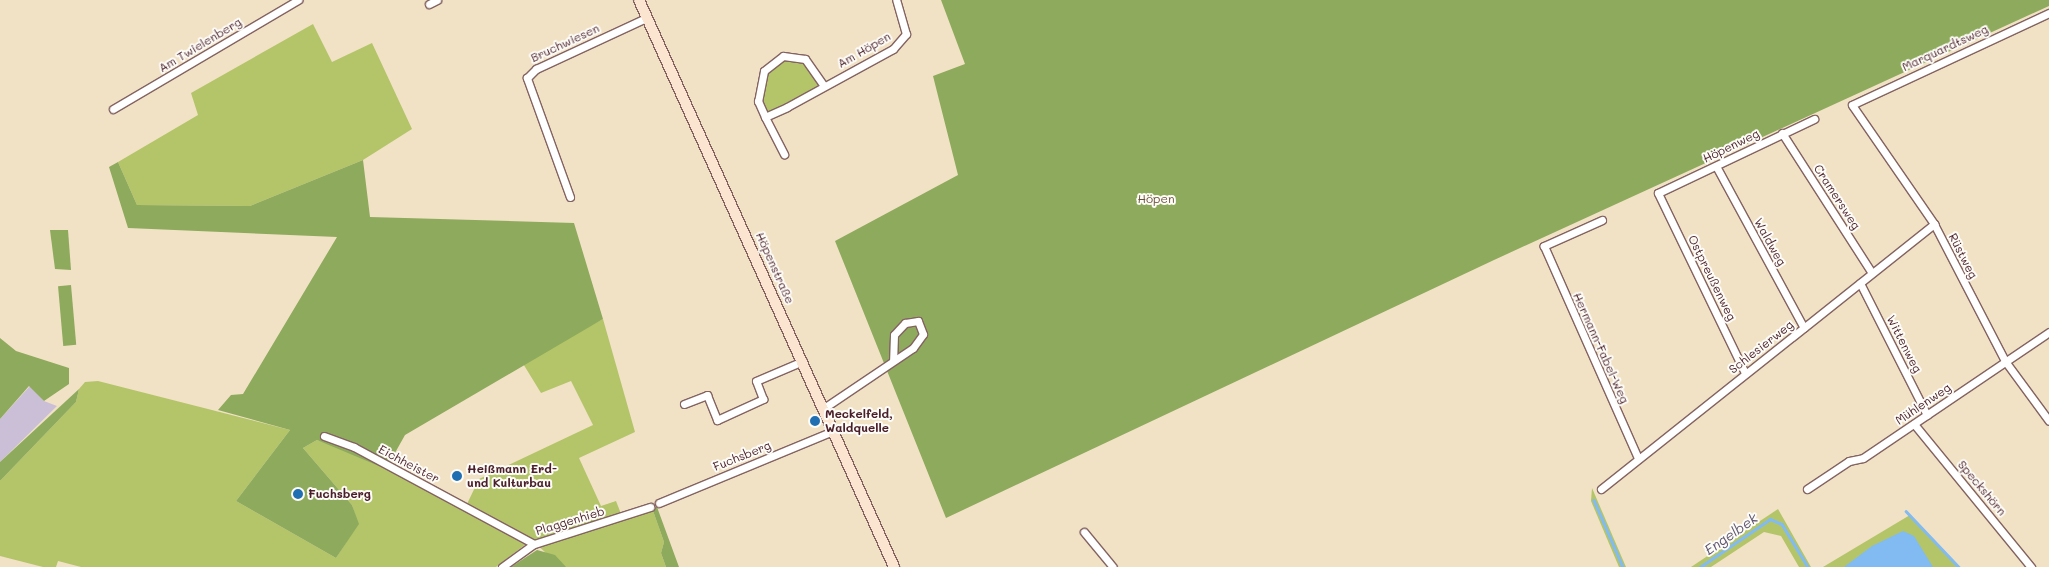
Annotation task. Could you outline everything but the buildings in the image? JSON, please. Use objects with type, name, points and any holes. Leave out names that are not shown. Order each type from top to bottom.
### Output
[{"type":"main road","name":"Höpenstraße","points":[[639,0],[803,361],[894,567]]},
{"type":"street","name":"Am Twielenberg","points":[[113,109],[298,0]]},
{"type":"street","points":[[430,4],[437,0]]},
{"type":"street","name":"Am Höpen","points":[[765,117],[901,42],[906,24],[896,0]]},
{"type":"street","name":"Marquardtsweg","points":[[1852,105],[2048,14]]},
{"type":"street","name":"Bruchwiesen","points":[[570,197],[527,78],[536,69],[648,17]]},
{"type":"street","points":[[784,154],[758,101],[759,87],[769,64],[783,56],[805,59],[824,86]]},
{"type":"street","name":"Rüstweg","points":[[1852,105],[1934,224],[2005,362],[2049,421]]},
{"type":"street","name":"Höpenweg","points":[[1658,193],[1814,118]]},
{"type":"street","name":"Cramersweg","points":[[1782,133],[1872,273]]},
{"type":"street","name":"Waldweg","points":[[1716,166],[1804,328]]},
{"type":"street","name":"Ostpreußenweg","points":[[1658,193],[1745,373]]},
{"type":"street","name":"Hermann-Fabel-Weg","points":[[1602,220],[1544,246],[1638,458]]},
{"type":"street","name":"Schlesierweg","points":[[1601,489],[1934,224]]},
{"type":"street","name":"Wittenweg","points":[[1860,283],[1928,415]]},
{"type":"street","points":[[824,408],[893,360],[920,340],[922,326],[918,321],[905,323],[894,335],[893,360]]},
{"type":"street","name":"Mühlenweg","points":[[1807,489],[1928,415],[2049,332]]},
{"type":"street","points":[[684,404],[707,395],[717,420],[763,399],[756,381],[803,361]]},
{"type":"street","name":"Speckshörn","points":[[1914,424],[2032,567]]},
{"type":"street","name":"Fuchsberg","points":[[660,503],[833,431]]},
{"type":"street","name":"Eichheister","points":[[324,436],[354,447],[534,544]]},
{"type":"street","name":"Plaggenhieb","points":[[502,567],[534,544],[650,507]]},
{"type":"street","points":[[1084,532],[1113,567]]},
{"type":"shaded area","points":[[30,386],[44,401],[57,406],[0,462],[0,419]]},
{"type":"green space","name":"Höpen","points":[[941,0],[2049,0],[2049,6],[1494,260],[946,518],[835,241],[958,175],[933,76],[965,64]]},
{"type":"green space","points":[[313,24],[332,62],[372,43],[412,129],[363,160],[250,206],[137,205],[118,162],[198,115],[191,93]]},
{"type":"green space","points":[[780,57],[805,60],[824,86],[765,117],[759,101],[764,72]]},
{"type":"green space","points":[[363,160],[370,217],[574,223],[603,319],[405,435],[386,469],[317,440],[303,448],[352,505],[359,524],[336,558],[236,501],[290,430],[218,410],[231,395],[243,394],[337,237],[128,228],[109,167],[118,162],[137,205],[250,206]]},
{"type":"green space","points":[[50,230],[68,230],[71,270],[55,269]]},
{"type":"green space","points":[[71,285],[76,345],[63,346],[58,286]]},
{"type":"green space","points":[[603,319],[635,432],[579,458],[601,506],[616,501],[623,519],[652,508],[664,542],[661,553],[666,567],[561,567],[533,541],[467,504],[479,479],[593,425],[571,381],[541,393],[522,362]]},
{"type":"green space","points":[[0,338],[16,351],[69,368],[69,384],[44,401],[29,386],[0,419]]},
{"type":"green space","points":[[98,381],[290,430],[236,501],[336,558],[358,524],[352,505],[303,448],[317,440],[356,452],[526,544],[496,567],[81,567],[58,561],[56,567],[43,567],[0,556],[0,481],[76,402],[79,389],[85,382]]},
{"type":"green space","points":[[79,389],[76,402],[0,481],[0,462]]},
{"type":"green space","points":[[1592,488],[1626,567],[1619,567],[1591,501]]},
{"type":"green space","points":[[657,507],[679,567],[666,567],[661,553],[664,542],[652,508]]},
{"type":"green space","points":[[1778,509],[1811,567],[1799,567],[1781,536],[1764,532],[1711,567],[1691,567]]},
{"type":"green space","points":[[1910,515],[1959,567],[1823,567]]},
{"type":"green space","points":[[537,550],[555,555],[566,567],[511,567]]},
{"type":"water","points":[[1903,531],[1914,536],[1933,567],[1844,567],[1872,546]]},
{"type":"waterway","name":"Engelbek","points":[[1594,500],[1623,567]]},
{"type":"waterway","name":"Engelbek","points":[[1906,511],[1959,567]]},
{"type":"waterway","name":"Engelbek","points":[[1700,567],[1770,519],[1782,524],[1808,567]]},
{"type":"place","name":"Meckelfeld, Waldquelle","points":[[815,421]]},
{"type":"place","name":"Heißmann Erd- und Kulturbau","points":[[457,476]]},
{"type":"place","name":"Fuchsberg","points":[[298,494]]}]
